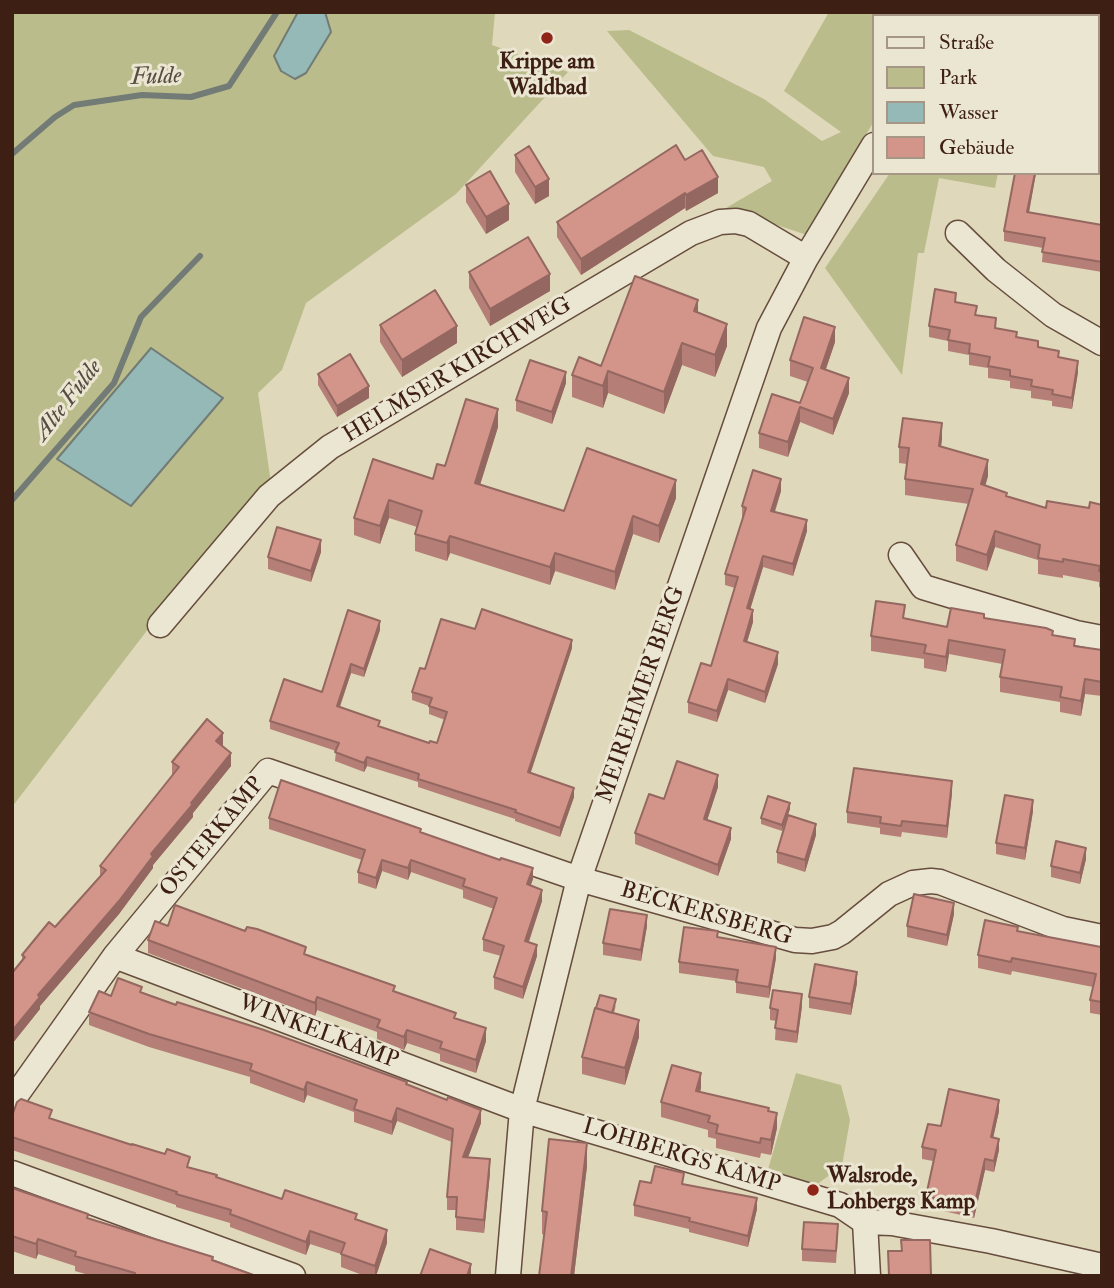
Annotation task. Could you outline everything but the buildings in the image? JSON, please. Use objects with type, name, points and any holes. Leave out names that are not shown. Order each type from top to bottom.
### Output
[{"type":"street","name":"MEIREHMER BERG","points":[[508,1276],[522,1110],[579,879],[769,328],[806,258],[872,148]]},
{"type":"street","name":"HELMSER KIRCHWEG","points":[[160,625],[269,496],[330,447],[691,233],[720,222],[736,221],[749,224],[806,258]]},
{"type":"street","points":[[958,233],[996,270],[1053,315],[1102,343]]},
{"type":"street","points":[[901,555],[923,587],[1076,633],[1102,638]]},
{"type":"street","name":"OSTERKAMP","points":[[12,1101],[114,956],[268,771],[579,879]]},
{"type":"street","name":"BECKERSBERG","points":[[579,879],[802,941],[833,937],[889,894],[913,883],[931,881],[940,882],[1063,929],[1102,937]]},
{"type":"street","name":"WINKELKAMP","points":[[114,956],[522,1110]]},
{"type":"street","name":"LOHBERGS KAMP","points":[[522,1110],[840,1205],[865,1222]]},
{"type":"street","points":[[12,1173],[293,1276]]},
{"type":"street","points":[[868,1276],[865,1222],[892,1223],[991,1241],[1102,1266]]},
{"type":"green space","points":[[12,12],[495,12],[492,45],[568,72],[456,194],[306,303],[282,370],[258,393],[271,483],[168,603],[12,807]]},
{"type":"green space","points":[[829,12],[937,12],[872,14],[872,124],[807,235],[726,208],[772,181],[764,167],[713,156],[607,31],[629,30],[764,99],[822,141],[841,132],[784,91]]},
{"type":"green space","points":[[889,175],[998,175],[995,188],[939,178],[924,253],[918,253],[902,375],[825,268]]},
{"type":"green space","points":[[796,1073],[841,1085],[850,1120],[842,1166],[816,1185],[767,1173]]},
{"type":"water","points":[[298,12],[325,12],[331,32],[306,73],[295,79],[281,71],[274,56]]},
{"type":"water","points":[[151,348],[223,398],[131,506],[57,459]]},
{"type":"waterway","name":"Fulde","points":[[12,154],[55,117],[74,105],[142,95],[191,97],[229,86],[277,12]]},
{"type":"waterway","name":"Alte Fulde","points":[[12,500],[114,383],[141,317],[200,256]]},
{"type":"place","name":"Krippe am Waldbad","points":[[547,38]]},
{"type":"place","name":"Walsrode, Lohbergs Kamp","points":[[813,1190]]}]
